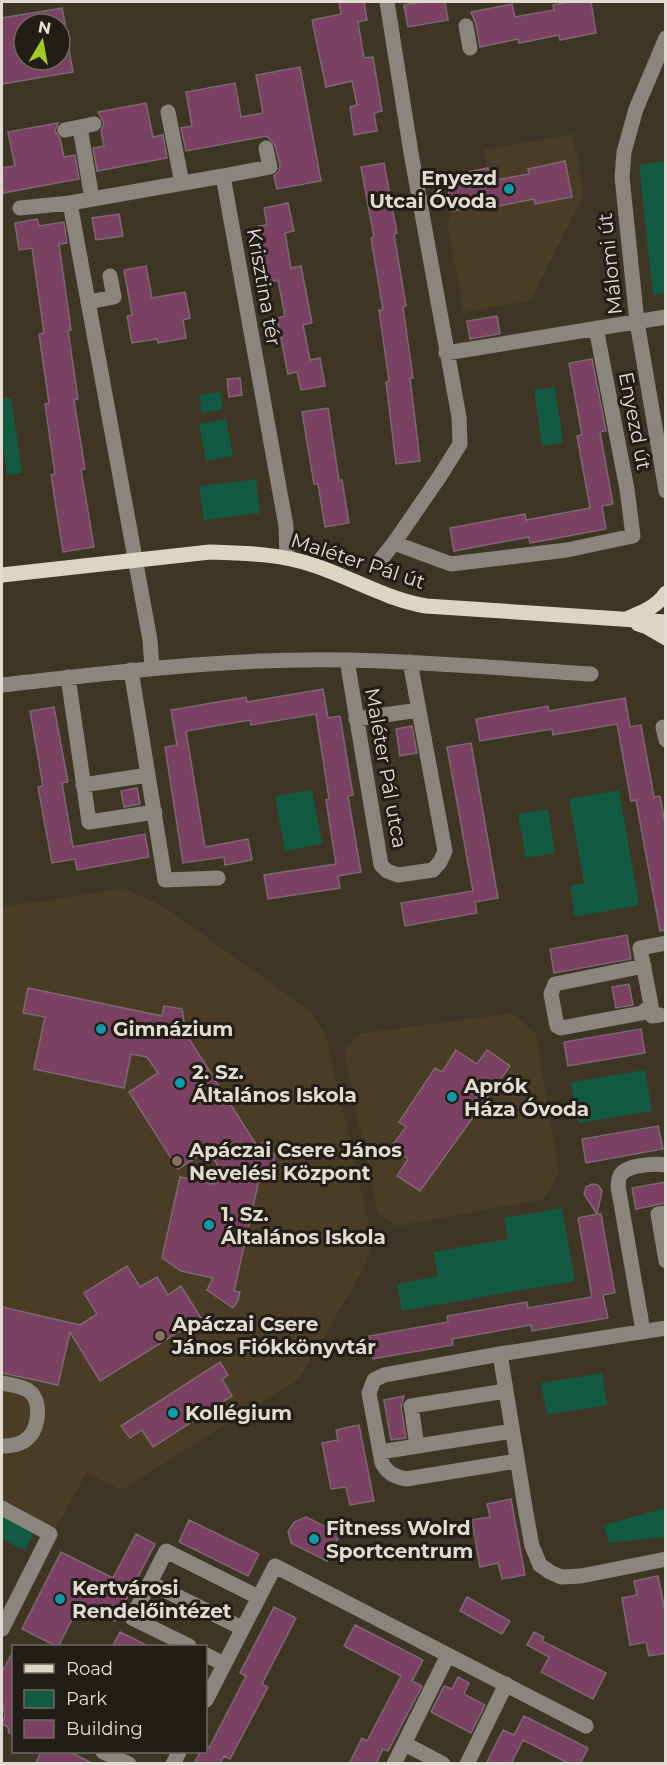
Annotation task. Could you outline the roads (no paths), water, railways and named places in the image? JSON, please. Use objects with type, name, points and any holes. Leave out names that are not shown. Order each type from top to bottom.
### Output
[{"type":"main road","name":"Maléter Pál út","points":[[2,575],[210,552],[242,553],[287,558],[316,566],[402,602],[447,609],[666,622]]},
{"type":"main road","points":[[624,620],[647,610],[666,593]]},
{"type":"main road","points":[[624,620],[647,627],[666,638]]},
{"type":"street","points":[[378,563],[394,543],[460,444],[459,417],[446,353],[387,2]]},
{"type":"street","points":[[466,26],[470,48]]},
{"type":"street","name":"Málomi út","points":[[666,38],[636,109],[624,152],[621,177],[637,322],[666,491]]},
{"type":"street","points":[[169,112],[182,183]]},
{"type":"street","points":[[80,127],[92,199]]},
{"type":"street","points":[[20,208],[70,203],[270,167],[266,148]]},
{"type":"street","name":"Krisztina tér","points":[[223,176],[286,526],[287,558]]},
{"type":"street","points":[[70,203],[150,639],[152,668]]},
{"type":"street","points":[[88,302],[114,297],[110,276]]},
{"type":"street","points":[[446,353],[666,317]]},
{"type":"street","name":"Enyezd út","points":[[394,543],[451,564],[567,550],[633,536],[627,489],[597,328]]},
{"type":"street","points":[[2,685],[152,668],[346,660],[591,674]]},
{"type":"street","name":"Maléter Pál utca","points":[[346,660],[381,865],[387,871],[398,875],[433,870],[445,851],[410,662]]},
{"type":"street","points":[[131,670],[165,880],[218,878]]},
{"type":"street","points":[[68,677],[89,822],[155,812]]},
{"type":"street","points":[[356,719],[418,710]]},
{"type":"street","points":[[83,785],[148,775]]},
{"type":"street","points":[[644,966],[555,984],[551,993],[556,1026],[561,1028],[655,1010],[640,948],[666,943]]},
{"type":"street","points":[[643,1331],[618,1186],[620,1175],[626,1169],[657,1163],[666,1164]]},
{"type":"street","points":[[666,1213],[658,1214],[666,1261]]},
{"type":"street","points":[[517,1461],[406,1479],[394,1476],[386,1471],[382,1462],[369,1393],[374,1380],[384,1375],[500,1354],[666,1328]]},
{"type":"street","points":[[500,1354],[532,1546],[540,1565],[561,1577],[581,1576],[666,1559]]},
{"type":"street","points":[[2,1383],[28,1390],[35,1397],[38,1407],[36,1422],[30,1437],[20,1444],[2,1446]]},
{"type":"street","points":[[417,1446],[411,1406],[506,1391]]},
{"type":"street","points":[[380,1452],[512,1431]]},
{"type":"street","points":[[2,1508],[50,1534],[2,1629]]},
{"type":"street","points":[[185,1645],[132,1618],[166,1551],[258,1597]]},
{"type":"street","points":[[207,1698],[275,1566],[586,1726]]},
{"type":"street","points":[[150,1583],[242,1628]]},
{"type":"street","points":[[394,1764],[448,1655]]},
{"type":"street","points":[[207,1656],[224,1664]]},
{"type":"street","points":[[467,1764],[506,1684]]},
{"type":"street","points":[[405,1744],[443,1764]]},
{"type":"street","points":[[105,1753],[129,1764]]},
{"type":"place","name":"Enyezd Utcai Óvoda","points":[[509,189]]},
{"type":"place","name":"Gimnázium","points":[[101,1029]]},
{"type":"place","name":"2. Sz. Általános Iskola","points":[[180,1083]]},
{"type":"place","name":"Aprók Háza Óvoda","points":[[452,1097]]},
{"type":"place","name":"Apáczai Csere János Nevelési Központ","points":[[177,1161]]},
{"type":"place","name":"1. Sz. Általános Iskola","points":[[209,1225]]},
{"type":"place","name":"Apáczai Csere János Fiókkönyvtár","points":[[160,1336]]},
{"type":"place","name":"Kollégium","points":[[173,1413]]},
{"type":"place","name":"Fitness Wolrd Sportcentrum","points":[[314,1539]]},
{"type":"place","name":"Kertvárosi Rendelőintézet","points":[[60,1599]]}]
